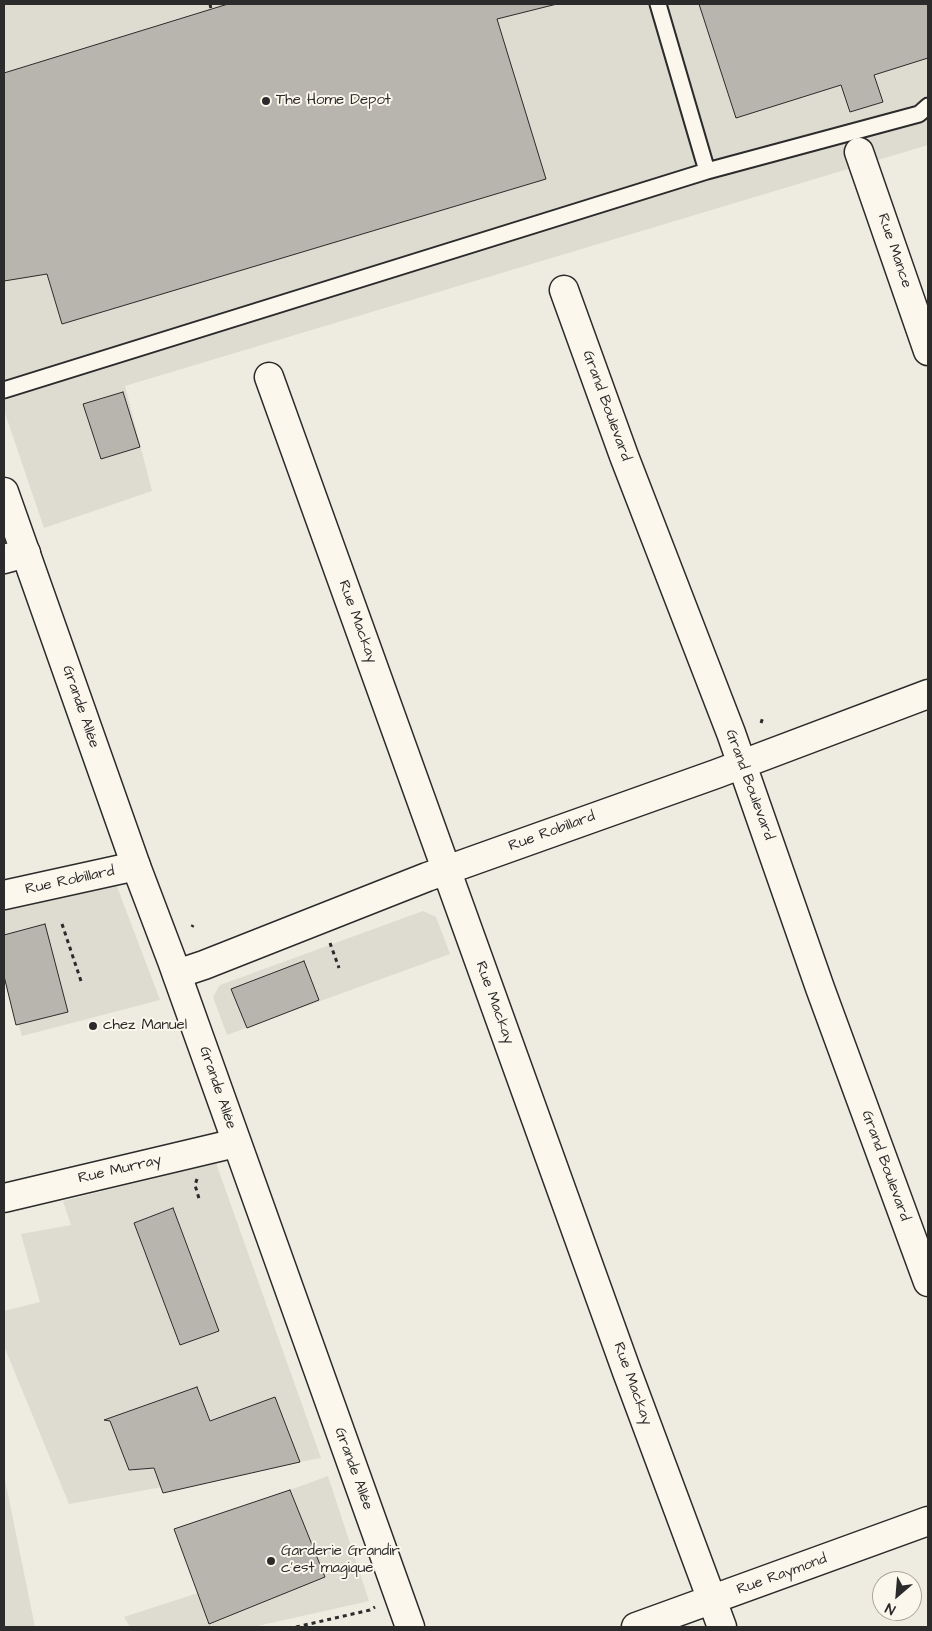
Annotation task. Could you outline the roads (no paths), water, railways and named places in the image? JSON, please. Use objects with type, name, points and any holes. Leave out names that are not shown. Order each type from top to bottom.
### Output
[{"type":"street","name":"Rue Mance","points":[[859,152],[928,351]]},
{"type":"street","name":"Grand Boulevard","points":[[564,290],[624,456],[742,764],[820,988],[928,1282]]},
{"type":"street","name":"Rue Mackay","points":[[269,377],[627,1372],[722,1627]]},
{"type":"street","name":"Grande Allée","points":[[4,492],[15,556],[177,974],[410,1627]]},
{"type":"street","name":"Rue Robillard","points":[[177,974],[446,870],[742,764],[928,694]]},
{"type":"street","name":"Rue Robillard","points":[[4,895],[136,866]]},
{"type":"street","name":"Rue Murray","points":[[4,1198],[236,1143]]},
{"type":"street","name":"Rue Raymond","points":[[636,1627],[928,1521]]},
{"type":"lane","points":[[658,4],[707,170]]},
{"type":"lane","points":[[4,390],[707,170],[919,114],[928,106]]},
{"type":"place","name":"The Home Depot","points":[[266,101]]},
{"type":"place","name":"chez Manuel","points":[[93,1026]]},
{"type":"place","name":"Garderie Grandir c'est magique","points":[[271,1561]]}]
